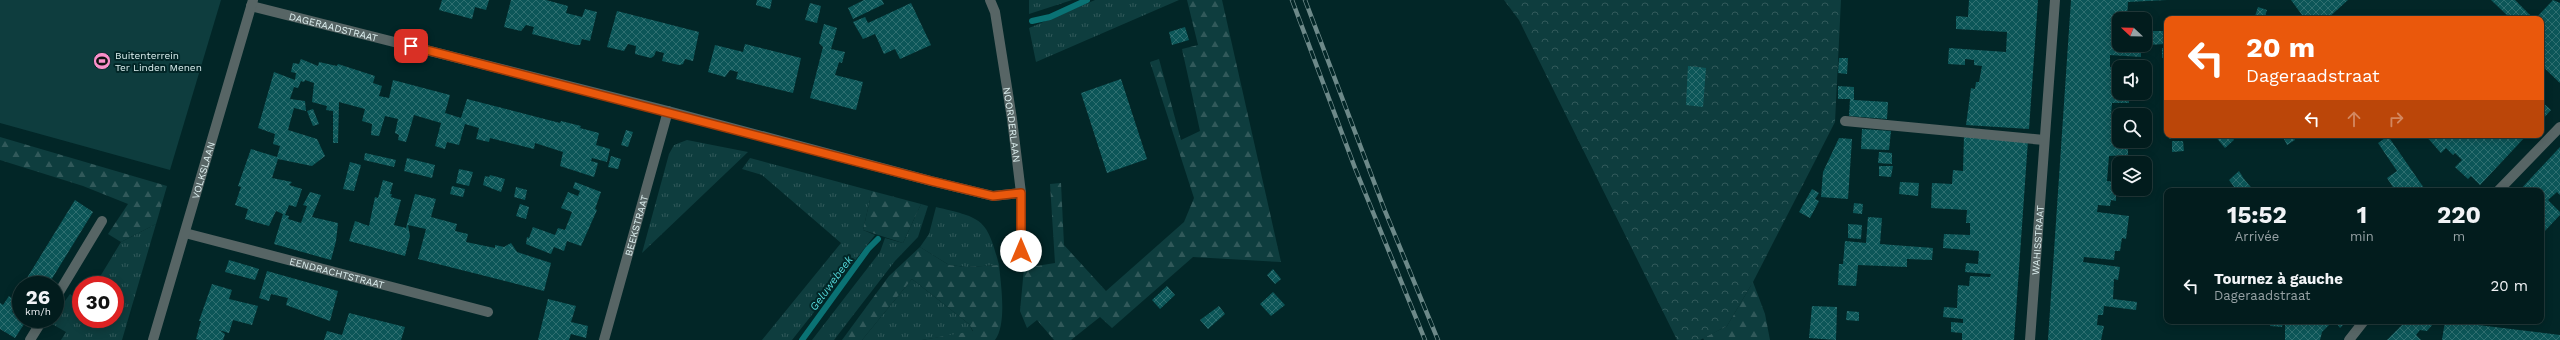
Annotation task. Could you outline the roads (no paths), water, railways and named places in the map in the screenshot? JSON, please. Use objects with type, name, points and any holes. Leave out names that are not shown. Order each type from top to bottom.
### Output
[{"type":"street","name":"NOORDERLAAN","points":[[990,0],[994,12],[1008,94],[1021,193],[1021,251]]},
{"type":"street","name":"WAHISSTRAAT","points":[[2030,340],[2055,0]]},
{"type":"street","name":"DAGERAADSTRAAT","points":[[252,3],[993,196],[1021,193]]},
{"type":"street","name":"VOLKSLAAN","points":[[153,340],[252,3]]},
{"type":"street","name":"BEEKSTRAAT","points":[[604,340],[668,112]]},
{"type":"street","points":[[1845,121],[2044,140]]},
{"type":"street","points":[[2501,188],[2560,127]]},
{"type":"street","points":[[64,284],[102,221]]},
{"type":"street","name":"EENDRACHTSTRAAT","points":[[185,233],[488,312]]},
{"type":"street","points":[[2349,340],[2362,324]]},
{"type":"street","points":[[30,340],[37,328]]},
{"type":"waterway","name":"Geluwebeek","points":[[1032,21],[1050,17],[1087,0]]},
{"type":"waterway","name":"Geluwebeek","points":[[802,340],[868,249],[878,239]]},
{"type":"railway","points":[[1292,0],[1355,168],[1425,340]]},
{"type":"railway","points":[[1305,0],[1385,211],[1438,340]]},
{"type":"place","name":"Buitenterrein Ter Linden Menen","points":[[102,61]]}]
